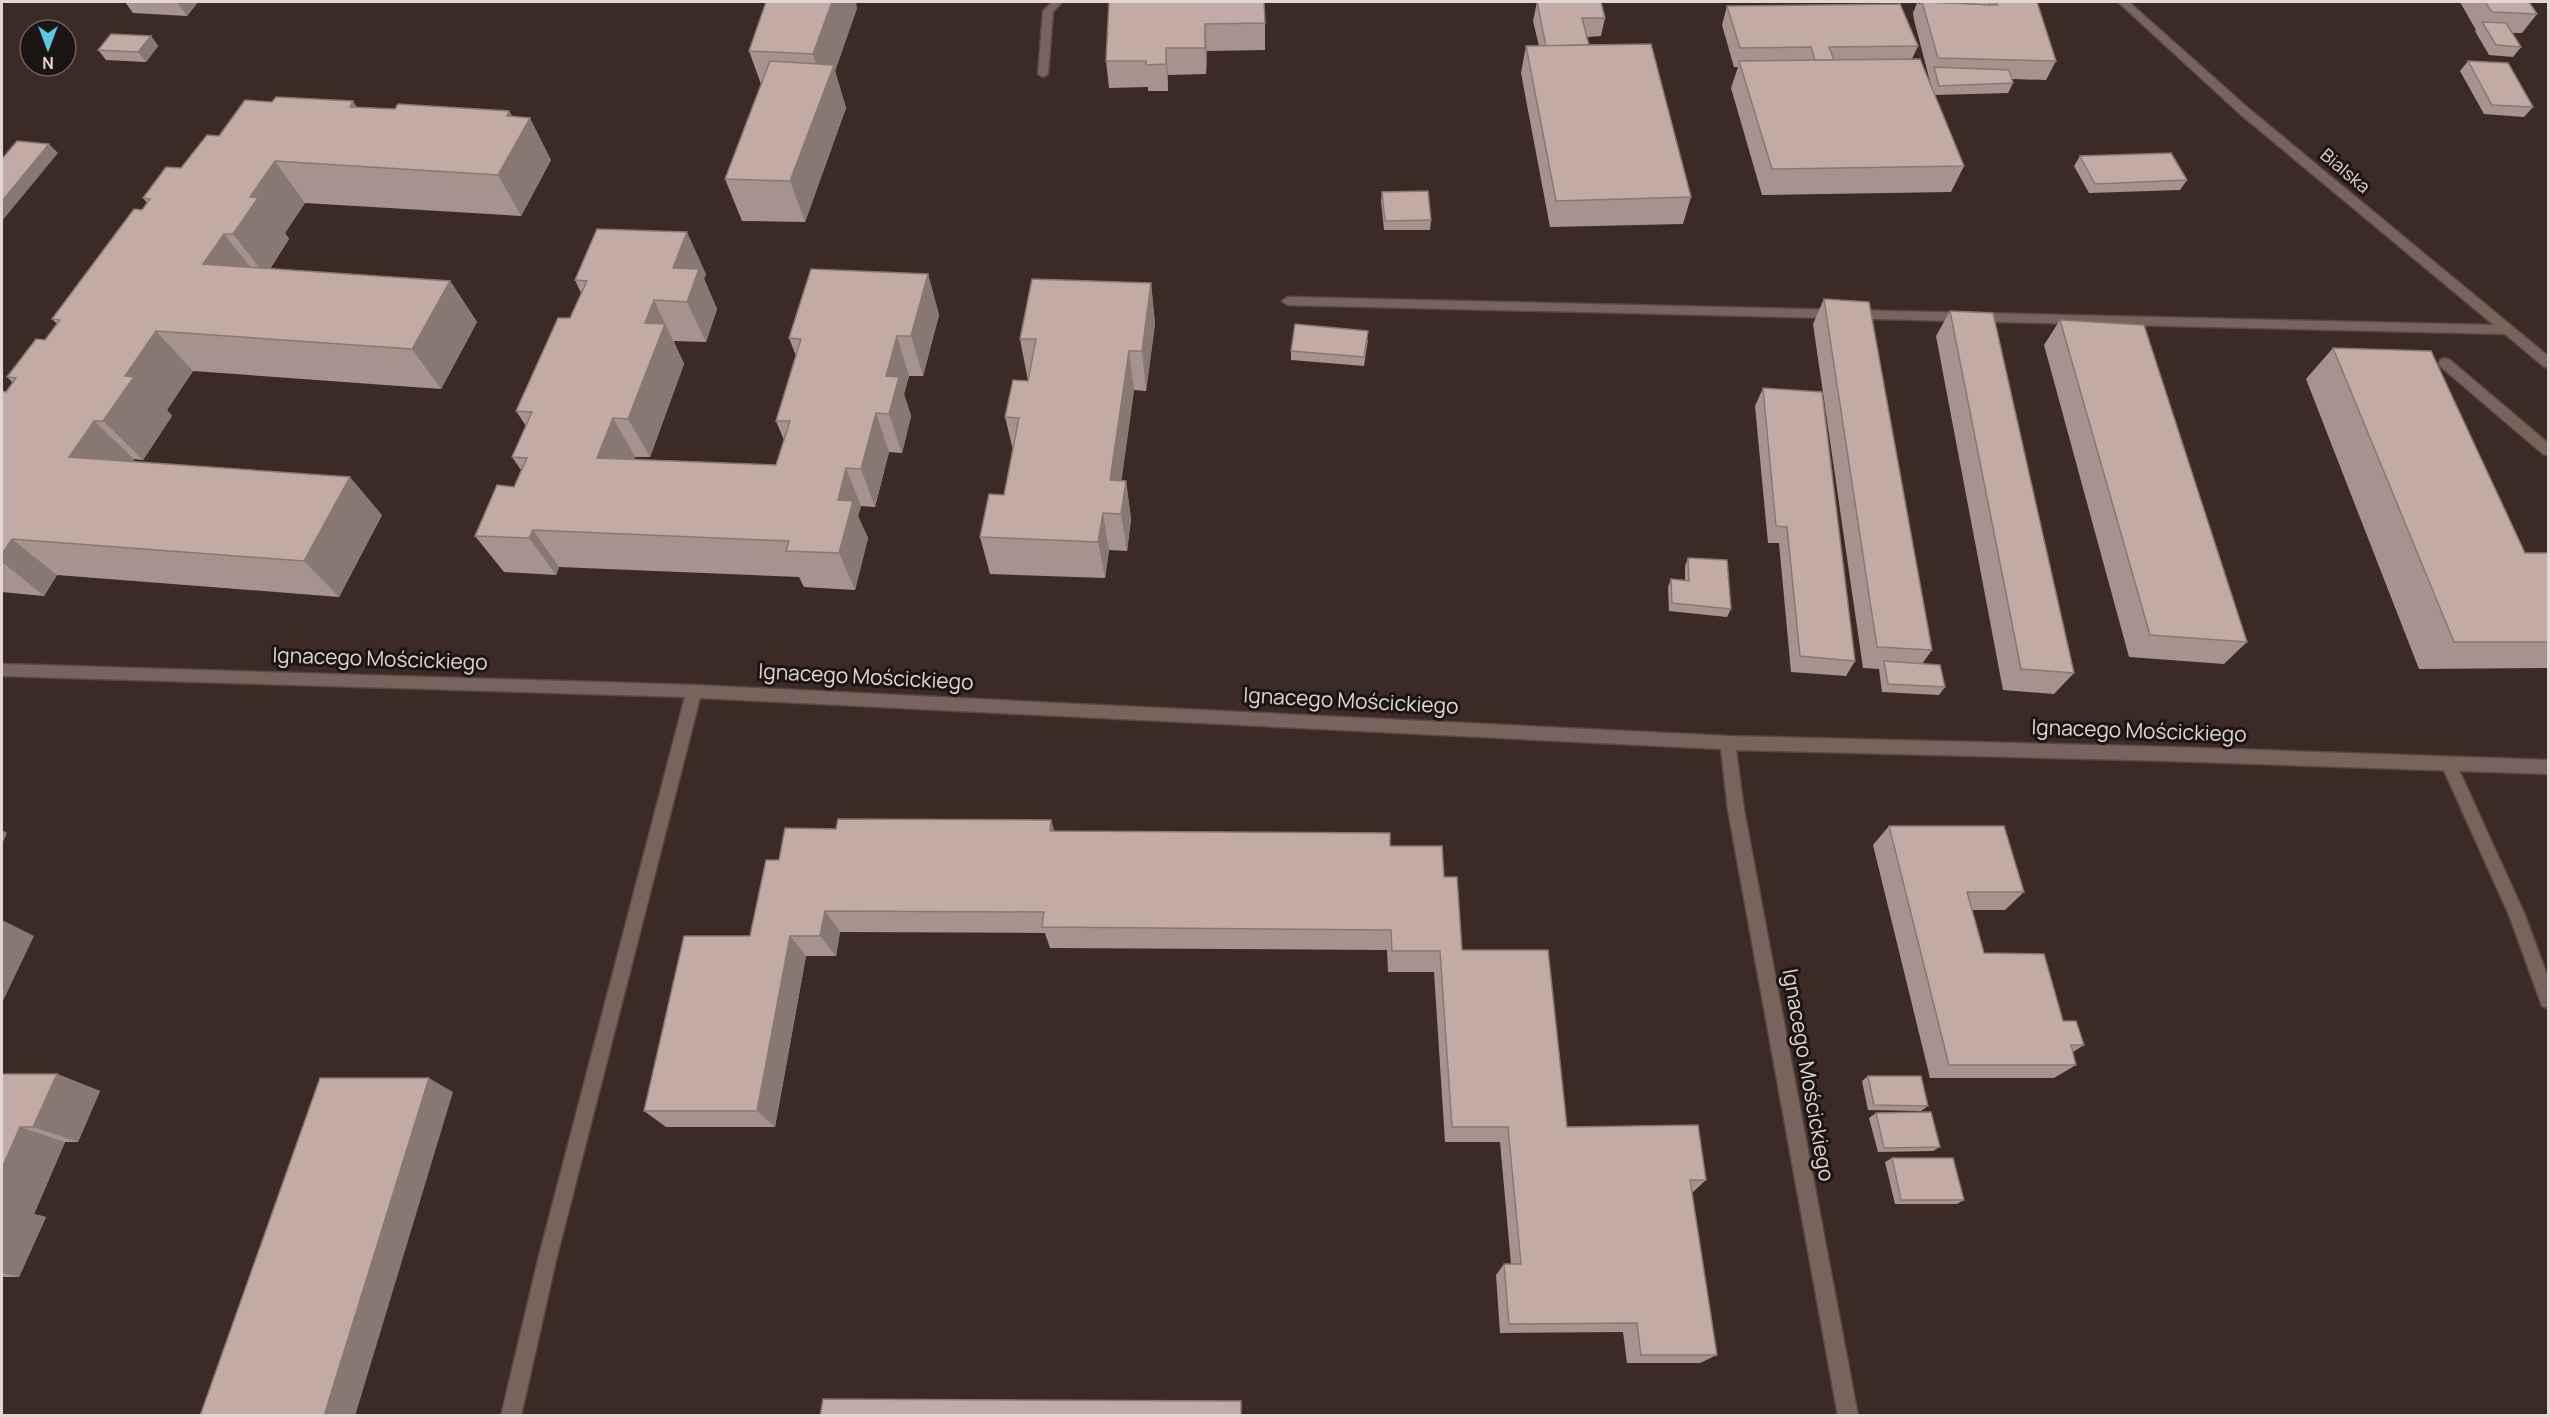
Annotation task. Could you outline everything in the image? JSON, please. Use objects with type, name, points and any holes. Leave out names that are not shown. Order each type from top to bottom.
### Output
[{"type":"street","points":[[1043,74],[1048,11],[1057,2]]},
{"type":"street","name":"Bialska","points":[[2123,2],[2244,111],[2548,363]]},
{"type":"street","points":[[1287,302],[2507,330]]},
{"type":"street","points":[[2445,363],[2548,450]]},
{"type":"street","name":"Ignacego Mościckiego","points":[[2,670],[694,691],[1728,743],[2171,754],[2548,767]]},
{"type":"street","points":[[511,1416],[547,1260],[694,691]]},
{"type":"street","name":"Ignacego Mościckiego","points":[[1728,743],[1736,810],[1848,1416]]},
{"type":"street","points":[[2449,764],[2517,915],[2548,1000]]},
{"type":"building","points":[[766,2],[832,2],[813,54],[749,51]]},
{"type":"building","points":[[1109,2],[1264,2],[1265,23],[1205,24],[1205,48],[1166,48],[1166,64],[1146,65],[1146,61],[1106,61]]},
{"type":"building","points":[[1537,2],[1601,2],[1605,18],[1582,18],[1589,45],[1546,46]]},
{"type":"building","points":[[1922,2],[1997,5],[1996,2],[2037,2],[2056,61],[1938,58]]},
{"type":"building","points":[[1942,2],[1989,2],[1990,5]]},
{"type":"building","points":[[2485,2],[2529,2],[2537,14],[2492,12]]},
{"type":"building","points":[[1900,4],[1918,46],[1829,47],[1834,60],[1815,60],[1811,47],[1740,48],[1727,6]]},
{"type":"building","points":[[2482,22],[2506,23],[2521,47],[2496,45]]},
{"type":"building","points":[[111,34],[151,36],[138,52],[98,50]]},
{"type":"building","points":[[1651,44],[1691,197],[1556,201],[1526,46]]},
{"type":"building","points":[[1920,59],[1964,166],[1772,169],[1739,61]]},
{"type":"building","points":[[770,61],[834,65],[790,181],[725,179]]},
{"type":"building","points":[[2468,61],[2508,63],[2533,107],[2492,105]]},
{"type":"building","points":[[1934,67],[2009,70],[2013,83],[1939,86]]},
{"type":"building","points":[[276,97],[353,101],[350,107],[395,109],[398,104],[509,111],[507,116],[530,118],[498,175],[275,161],[250,197],[258,198],[233,234],[224,234],[203,264],[450,281],[412,349],[156,331],[125,376],[134,377],[103,421],[94,421],[69,457],[350,477],[304,561],[12,539],[2,554],[2,391],[6,392],[16,378],[7,377],[36,339],[45,340],[60,320],[52,319],[134,209],[142,210],[150,199],[143,198],[166,167],[181,168],[207,135],[219,136],[245,100],[272,102]]},
{"type":"building","points":[[17,141],[49,144],[2,201],[2,159]]},
{"type":"building","points":[[2171,153],[2187,180],[2095,184],[2080,156]]},
{"type":"building","points":[[1428,191],[1431,220],[1385,221],[1382,192]]},
{"type":"building","points":[[597,229],[687,232],[673,268],[699,269],[687,302],[654,300],[645,323],[665,324],[628,419],[613,418],[597,458],[776,465],[790,421],[776,421],[801,339],[789,338],[811,269],[928,274],[911,336],[897,336],[886,376],[899,377],[889,414],[876,413],[861,469],[846,468],[838,500],[853,501],[839,553],[786,551],[789,541],[533,530],[529,538],[475,536],[497,485],[514,487],[527,458],[512,457],[532,412],[516,411],[558,318],[570,318],[587,281],[575,280]]},
{"type":"building","points":[[1032,279],[1151,283],[1142,351],[1129,351],[1110,480],[1126,481],[1121,514],[1103,513],[1098,542],[980,537],[989,494],[1004,495],[1019,418],[1005,417],[1013,380],[1028,381],[1036,339],[1020,339]]},
{"type":"building","points":[[1824,299],[1869,302],[1932,650],[1877,647]]},
{"type":"building","points":[[1950,311],[1993,313],[2074,673],[2021,669]]},
{"type":"building","points":[[2060,320],[2144,325],[2247,642],[2150,635]]},
{"type":"building","points":[[1295,324],[1368,331],[1364,357],[1291,351]]},
{"type":"building","points":[[2333,348],[2431,351],[2525,553],[2548,553],[2548,642],[2454,642]]},
{"type":"building","points":[[1763,388],[1822,392],[1855,661],[1800,656],[1787,527],[1776,526]]},
{"type":"building","points":[[1688,558],[1727,560],[1731,609],[1672,603],[1671,579],[1689,581]]},
{"type":"building","points":[[1884,661],[1940,665],[1945,687],[1888,684]]},
{"type":"building","points":[[838,819],[1051,820],[1050,831],[1390,833],[1390,846],[1442,846],[1444,877],[1457,877],[1462,950],[1548,950],[1567,1127],[1698,1125],[1706,1180],[1690,1180],[1717,1355],[1641,1355],[1637,1323],[1509,1324],[1504,1264],[1521,1264],[1508,1127],[1452,1127],[1440,951],[1392,951],[1391,930],[1042,927],[1044,912],[825,911],[820,936],[790,936],[757,1111],[644,1111],[684,936],[750,936],[766,860],[779,860],[785,828],[836,829]]},
{"type":"building","points":[[1889,826],[2004,826],[2024,892],[1967,892],[1984,953],[2044,954],[2063,1021],[2076,1021],[2084,1045],[2071,1045],[2076,1065],[1949,1065]]},
{"type":"building","points":[[2,1074],[57,1074],[33,1127],[20,1127],[2,1168]]},
{"type":"building","points":[[1868,1076],[1921,1076],[1928,1106],[1874,1105]]},
{"type":"building","points":[[320,1078],[429,1078],[324,1416],[200,1416]]},
{"type":"building","points":[[1931,1112],[1940,1147],[1884,1148],[1876,1113]]},
{"type":"building","points":[[1892,1158],[1953,1158],[1964,1200],[1901,1200]]},
{"type":"building","points":[[823,1399],[1241,1401],[1241,1416],[820,1416]]}]
